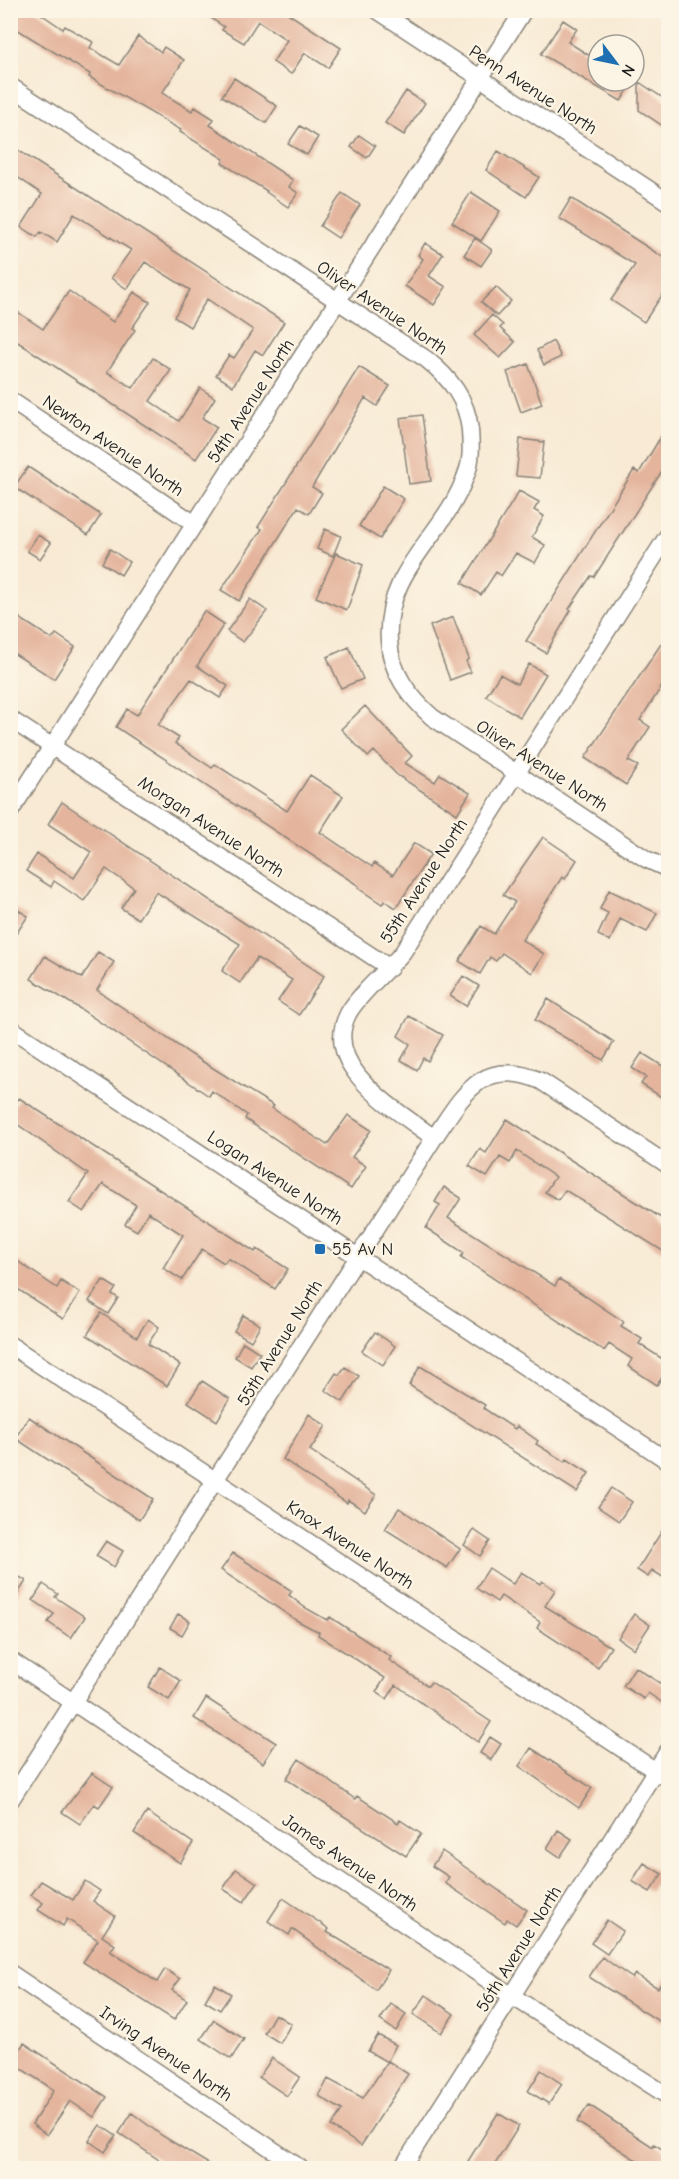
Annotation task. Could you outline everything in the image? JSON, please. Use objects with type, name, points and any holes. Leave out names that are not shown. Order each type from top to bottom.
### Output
[{"type":"street","name":"Penn Avenue North","points":[[377,10],[669,202]]},
{"type":"street","name":"54th Avenue North","points":[[10,812],[524,10]]},
{"type":"street","name":"Oliver Avenue North","points":[[10,86],[447,375],[461,398],[469,423],[472,448],[467,475],[454,499],[403,575],[392,599],[388,625],[389,652],[398,677],[413,700],[432,717],[646,858],[669,869]]},
{"type":"street","name":"Newton Avenue North","points":[[10,400],[195,525]]},
{"type":"street","name":"55th Avenue North","points":[[10,1801],[434,1138],[364,1083],[346,1059],[341,1043],[349,1012],[403,952],[669,535]]},
{"type":"street","name":"Morgan Avenue North","points":[[10,719],[390,968]]},
{"type":"street","name":"Logan Avenue North","points":[[10,1028],[669,1461]]},
{"type":"street","points":[[434,1138],[472,1088],[487,1075],[505,1071],[524,1073],[541,1081],[669,1165]]},
{"type":"street","name":"Knox Avenue North","points":[[10,1345],[662,1775]]},
{"type":"street","name":"James Avenue North","points":[[10,1660],[512,1996],[669,2096]]},
{"type":"street","name":"56th Avenue North","points":[[402,2169],[512,1996],[662,1775],[669,1751]]},
{"type":"street","name":"Irving Avenue North","points":[[10,1973],[300,2169]]},
{"type":"building","points":[[10,10],[35,10],[63,29],[65,26],[93,42],[90,48],[119,65],[138,36],[161,52],[164,47],[184,60],[162,93],[192,111],[195,107],[214,119],[210,125],[293,180],[289,187],[298,193],[288,207],[222,163],[224,159],[180,132],[181,130],[89,77],[90,74],[10,25]]},
{"type":"building","points":[[199,10],[283,10],[341,48],[328,68],[305,53],[291,74],[273,62],[287,40],[258,21],[244,43],[222,30],[224,27]]},
{"type":"building","points":[[563,20],[577,29],[568,42],[586,53],[586,80],[541,54]]},
{"type":"building","points":[[234,78],[277,106],[266,123],[222,96]]},
{"type":"building","points":[[646,87],[669,102],[669,130],[639,110],[639,93],[646,93]]},
{"type":"building","points":[[406,91],[425,103],[404,135],[385,123]]},
{"type":"building","points":[[607,93],[626,93],[621,101]]},
{"type":"building","points":[[300,126],[318,137],[307,155],[288,144]]},
{"type":"building","points":[[359,135],[375,146],[367,158],[351,147]]},
{"type":"building","points":[[10,145],[284,322],[263,355],[255,350],[233,386],[216,375],[229,355],[234,358],[253,330],[207,299],[190,327],[174,317],[190,290],[145,262],[127,289],[111,278],[131,250],[74,214],[57,242],[41,232],[37,237],[21,227],[42,194],[10,172]]},
{"type":"building","points":[[498,151],[539,177],[526,197],[486,170]]},
{"type":"building","points":[[471,192],[500,211],[481,241],[452,222]]},
{"type":"building","points":[[342,193],[360,205],[338,238],[320,226]]},
{"type":"building","points":[[571,198],[669,261],[669,285],[644,322],[611,300],[635,265],[559,218]]},
{"type":"building","points":[[475,238],[492,250],[481,266],[464,255]]},
{"type":"building","points":[[425,243],[443,254],[429,276],[446,287],[434,305],[405,286],[423,259],[418,255]]},
{"type":"building","points":[[496,287],[511,301],[497,316],[481,302]]},
{"type":"building","points":[[69,291],[113,322],[134,292],[150,302],[132,328],[135,330],[107,372],[133,388],[153,358],[171,370],[150,401],[179,421],[200,388],[215,398],[202,418],[217,427],[196,459],[10,337],[10,307],[43,329]]},
{"type":"building","points":[[492,315],[503,325],[500,328],[515,342],[500,358],[474,335]]},
{"type":"building","points":[[553,341],[561,357],[544,365],[537,350]]},
{"type":"building","points":[[528,364],[542,404],[521,412],[507,372]]},
{"type":"building","points":[[359,367],[390,386],[377,406],[365,398],[312,487],[322,493],[309,514],[298,507],[239,601],[221,590],[262,529],[258,527]]},
{"type":"building","points":[[422,415],[431,481],[409,484],[400,418]]},
{"type":"building","points":[[669,423],[669,460],[594,577],[591,576],[569,609],[571,610],[546,653],[526,641],[634,470],[639,473]]},
{"type":"building","points":[[520,439],[544,442],[540,478],[516,476]]},
{"type":"building","points":[[28,467],[101,515],[88,535],[14,487]]},
{"type":"building","points":[[383,486],[404,499],[380,539],[359,526]]},
{"type":"building","points":[[519,491],[539,502],[534,510],[544,516],[532,537],[545,545],[535,563],[516,553],[501,576],[496,572],[481,595],[462,583]]},
{"type":"building","points":[[325,529],[341,536],[333,556],[317,549]]},
{"type":"building","points":[[38,535],[51,543],[40,559],[27,551]]},
{"type":"building","points":[[110,549],[129,562],[121,575],[102,563]]},
{"type":"building","points":[[336,553],[363,565],[347,610],[316,597]]},
{"type":"building","points":[[250,599],[267,611],[243,642],[227,631]]},
{"type":"building","points":[[204,611],[224,624],[197,666],[228,686],[220,698],[191,679],[158,725],[179,738],[175,743],[212,768],[215,764],[287,811],[310,775],[343,796],[320,832],[372,867],[374,863],[393,875],[414,843],[431,854],[396,908],[385,901],[382,904],[358,888],[359,886],[116,727],[127,709],[137,715]]},
{"type":"building","points":[[10,612],[52,639],[56,634],[75,647],[54,679],[10,651]]},
{"type":"building","points":[[453,617],[469,659],[466,661],[471,672],[450,680],[430,626]]},
{"type":"building","points":[[669,632],[669,675],[640,720],[650,727],[628,761],[638,766],[626,785],[585,758]]},
{"type":"building","points":[[349,647],[363,679],[341,688],[327,657]]},
{"type":"building","points":[[529,664],[546,674],[520,717],[486,696],[500,674],[517,684]]},
{"type":"building","points":[[365,706],[412,756],[405,763],[435,782],[440,774],[470,793],[457,814],[397,775],[374,751],[368,757],[341,729]]},
{"type":"building","points":[[62,802],[324,976],[299,1015],[278,1001],[292,980],[257,958],[240,983],[222,971],[240,944],[156,892],[138,919],[121,908],[134,888],[106,869],[84,901],[54,881],[51,887],[26,871],[37,854],[74,878],[91,852],[48,824]]},
{"type":"building","points":[[543,837],[577,860],[565,879],[562,877],[522,940],[544,954],[532,973],[502,953],[496,961],[490,957],[480,974],[459,961],[481,926],[494,934],[515,902],[503,895]]},
{"type":"building","points":[[609,890],[657,913],[647,932],[620,919],[610,941],[598,935],[608,913],[600,909]]},
{"type":"building","points":[[10,905],[28,916],[10,943]]},
{"type":"building","points":[[98,952],[114,962],[97,990],[192,1055],[274,1106],[272,1108],[327,1145],[348,1115],[371,1130],[352,1157],[366,1166],[351,1189],[245,1119],[247,1115],[212,1091],[209,1096],[82,1010],[31,979],[45,956],[82,978]]},
{"type":"building","points":[[463,976],[479,986],[466,1006],[450,996]]},
{"type":"building","points":[[548,999],[614,1042],[603,1060],[535,1020]]},
{"type":"building","points":[[409,1016],[443,1035],[428,1061],[423,1058],[417,1070],[401,1060],[410,1044],[398,1036]]},
{"type":"building","points":[[642,1053],[669,1070],[669,1102],[641,1084],[646,1077],[632,1068]]},
{"type":"building","points":[[19,1098],[255,1252],[257,1249],[288,1269],[275,1289],[228,1258],[224,1263],[202,1249],[182,1280],[163,1268],[183,1235],[148,1212],[137,1231],[125,1224],[136,1205],[103,1184],[84,1212],[69,1202],[88,1174],[10,1119],[10,1111]]},
{"type":"building","points":[[507,1119],[669,1223],[669,1255],[565,1190],[558,1200],[545,1192],[555,1177],[517,1151],[510,1163],[500,1157],[487,1177],[469,1166],[480,1149],[486,1153]]},
{"type":"building","points":[[444,1187],[461,1198],[448,1218],[555,1286],[559,1279],[575,1289],[624,1322],[621,1326],[642,1339],[639,1344],[669,1363],[669,1367],[657,1385],[628,1366],[632,1359],[609,1344],[604,1351],[461,1257],[464,1253],[426,1228],[440,1205],[435,1202]]},
{"type":"building","points":[[10,1256],[57,1288],[61,1281],[80,1293],[63,1319],[10,1284]]},
{"type":"building","points":[[103,1280],[116,1288],[112,1294],[118,1298],[108,1314],[89,1301]]},
{"type":"building","points":[[101,1313],[137,1337],[148,1319],[159,1327],[148,1344],[180,1365],[167,1386],[87,1335]]},
{"type":"building","points":[[243,1315],[260,1325],[251,1341],[234,1331]]},
{"type":"building","points":[[375,1332],[395,1346],[383,1365],[362,1351]]},
{"type":"building","points":[[243,1342],[260,1353],[251,1367],[235,1357]]},
{"type":"building","points":[[420,1366],[485,1405],[483,1408],[515,1429],[517,1426],[538,1441],[536,1444],[565,1462],[567,1459],[589,1473],[577,1492],[409,1385]]},
{"type":"building","points":[[345,1367],[359,1376],[343,1402],[325,1390],[336,1373],[339,1375]]},
{"type":"building","points":[[202,1381],[230,1399],[217,1421],[188,1402]]},
{"type":"building","points":[[309,1414],[326,1426],[310,1450],[376,1495],[365,1511],[348,1500],[347,1503],[283,1459]]},
{"type":"building","points":[[29,1417],[153,1499],[139,1520],[15,1438]]},
{"type":"building","points":[[611,1488],[632,1502],[619,1521],[598,1507]]},
{"type":"building","points":[[399,1508],[460,1549],[447,1568],[385,1529]]},
{"type":"building","points":[[669,1520],[669,1581],[652,1570],[648,1577],[637,1570]]},
{"type":"building","points":[[474,1530],[490,1541],[480,1556],[464,1545]]},
{"type":"building","points":[[106,1541],[123,1551],[114,1567],[96,1556]]},
{"type":"building","points":[[233,1553],[292,1591],[289,1595],[304,1607],[327,1620],[330,1617],[391,1657],[389,1660],[428,1686],[431,1682],[491,1722],[478,1742],[396,1685],[387,1699],[376,1692],[385,1678],[318,1635],[319,1632],[296,1620],[221,1570]]},
{"type":"building","points":[[489,1568],[513,1584],[521,1572],[540,1584],[542,1581],[555,1590],[545,1606],[611,1647],[598,1668],[537,1628],[540,1622],[501,1596],[497,1602],[476,1588]]},
{"type":"building","points":[[10,1571],[26,1581],[10,1606]]},
{"type":"building","points":[[43,1584],[58,1594],[55,1597],[85,1617],[71,1638],[48,1622],[54,1614],[33,1600]]},
{"type":"building","points":[[178,1614],[190,1621],[182,1635],[170,1628]]},
{"type":"building","points":[[634,1614],[650,1625],[634,1649],[618,1638]]},
{"type":"building","points":[[160,1667],[181,1681],[169,1700],[148,1687]]},
{"type":"building","points":[[635,1667],[669,1689],[669,1695],[663,1703],[648,1693],[644,1699],[623,1686]]},
{"type":"building","points":[[206,1698],[276,1743],[263,1763],[194,1718]]},
{"type":"building","points":[[490,1737],[501,1744],[491,1760],[480,1753]]},
{"type":"building","points":[[531,1748],[592,1788],[579,1808],[519,1766]]},
{"type":"building","points":[[299,1759],[355,1799],[357,1796],[398,1823],[400,1820],[421,1834],[406,1856],[286,1779]]},
{"type":"building","points":[[92,1773],[113,1787],[99,1807],[94,1804],[80,1824],[62,1812]]},
{"type":"building","points":[[147,1812],[193,1843],[180,1863],[134,1833]]},
{"type":"building","points":[[558,1830],[572,1839],[560,1857],[547,1848]]},
{"type":"building","points":[[442,1851],[527,1910],[516,1925],[507,1919],[505,1923],[445,1883],[449,1877],[432,1866]]},
{"type":"building","points":[[644,1863],[662,1874],[650,1892],[632,1881]]},
{"type":"building","points":[[236,1869],[257,1883],[244,1902],[223,1889]]},
{"type":"building","points":[[41,1881],[73,1900],[85,1881],[100,1891],[93,1901],[115,1916],[102,1936],[115,1945],[110,1951],[157,1982],[165,1969],[180,1979],[172,1990],[187,2000],[174,2020],[83,1962],[98,1940],[67,1919],[63,1926],[38,1910],[43,1903],[31,1895]]},
{"type":"building","points":[[283,1898],[329,1929],[327,1932],[389,1970],[376,1990],[292,1929],[289,1935],[268,1921]]},
{"type":"building","points":[[607,1920],[623,1931],[607,1954],[591,1943]]},
{"type":"building","points":[[602,1957],[632,1978],[635,1974],[658,1988],[669,1971],[669,2008],[660,2022],[589,1977]]},
{"type":"building","points":[[215,1984],[231,1994],[220,2010],[205,2001]]},
{"type":"building","points":[[426,1995],[454,2014],[441,2033],[413,2014]]},
{"type":"building","points":[[391,2004],[406,2014],[396,2031],[380,2020]]},
{"type":"building","points":[[275,2014],[291,2024],[280,2043],[264,2033]]},
{"type":"building","points":[[214,2020],[244,2039],[231,2059],[201,2039]]},
{"type":"building","points":[[378,2035],[396,2045],[387,2062],[368,2051]]},
{"type":"building","points":[[24,2043],[107,2097],[94,2117],[70,2101],[47,2135],[32,2124],[54,2090],[11,2062]]},
{"type":"building","points":[[272,2058],[300,2077],[287,2096],[259,2077]]},
{"type":"building","points":[[388,2061],[408,2074],[361,2146],[331,2126],[342,2110],[319,2096],[328,2079],[363,2098]]},
{"type":"building","points":[[541,2070],[562,2084],[549,2104],[528,2091]]},
{"type":"building","points":[[589,2105],[653,2147],[654,2144],[669,2153],[669,2169],[650,2169],[577,2122]]},
{"type":"building","points":[[132,2113],[161,2135],[217,2169],[165,2169],[157,2164],[159,2160],[119,2133]]},
{"type":"building","points":[[498,2113],[519,2126],[492,2169],[480,2169],[468,2161]]},
{"type":"building","points":[[100,2125],[116,2136],[105,2152],[89,2141]]},
{"type":"place","name":"55 Av N","points":[[320,1249]]}]
